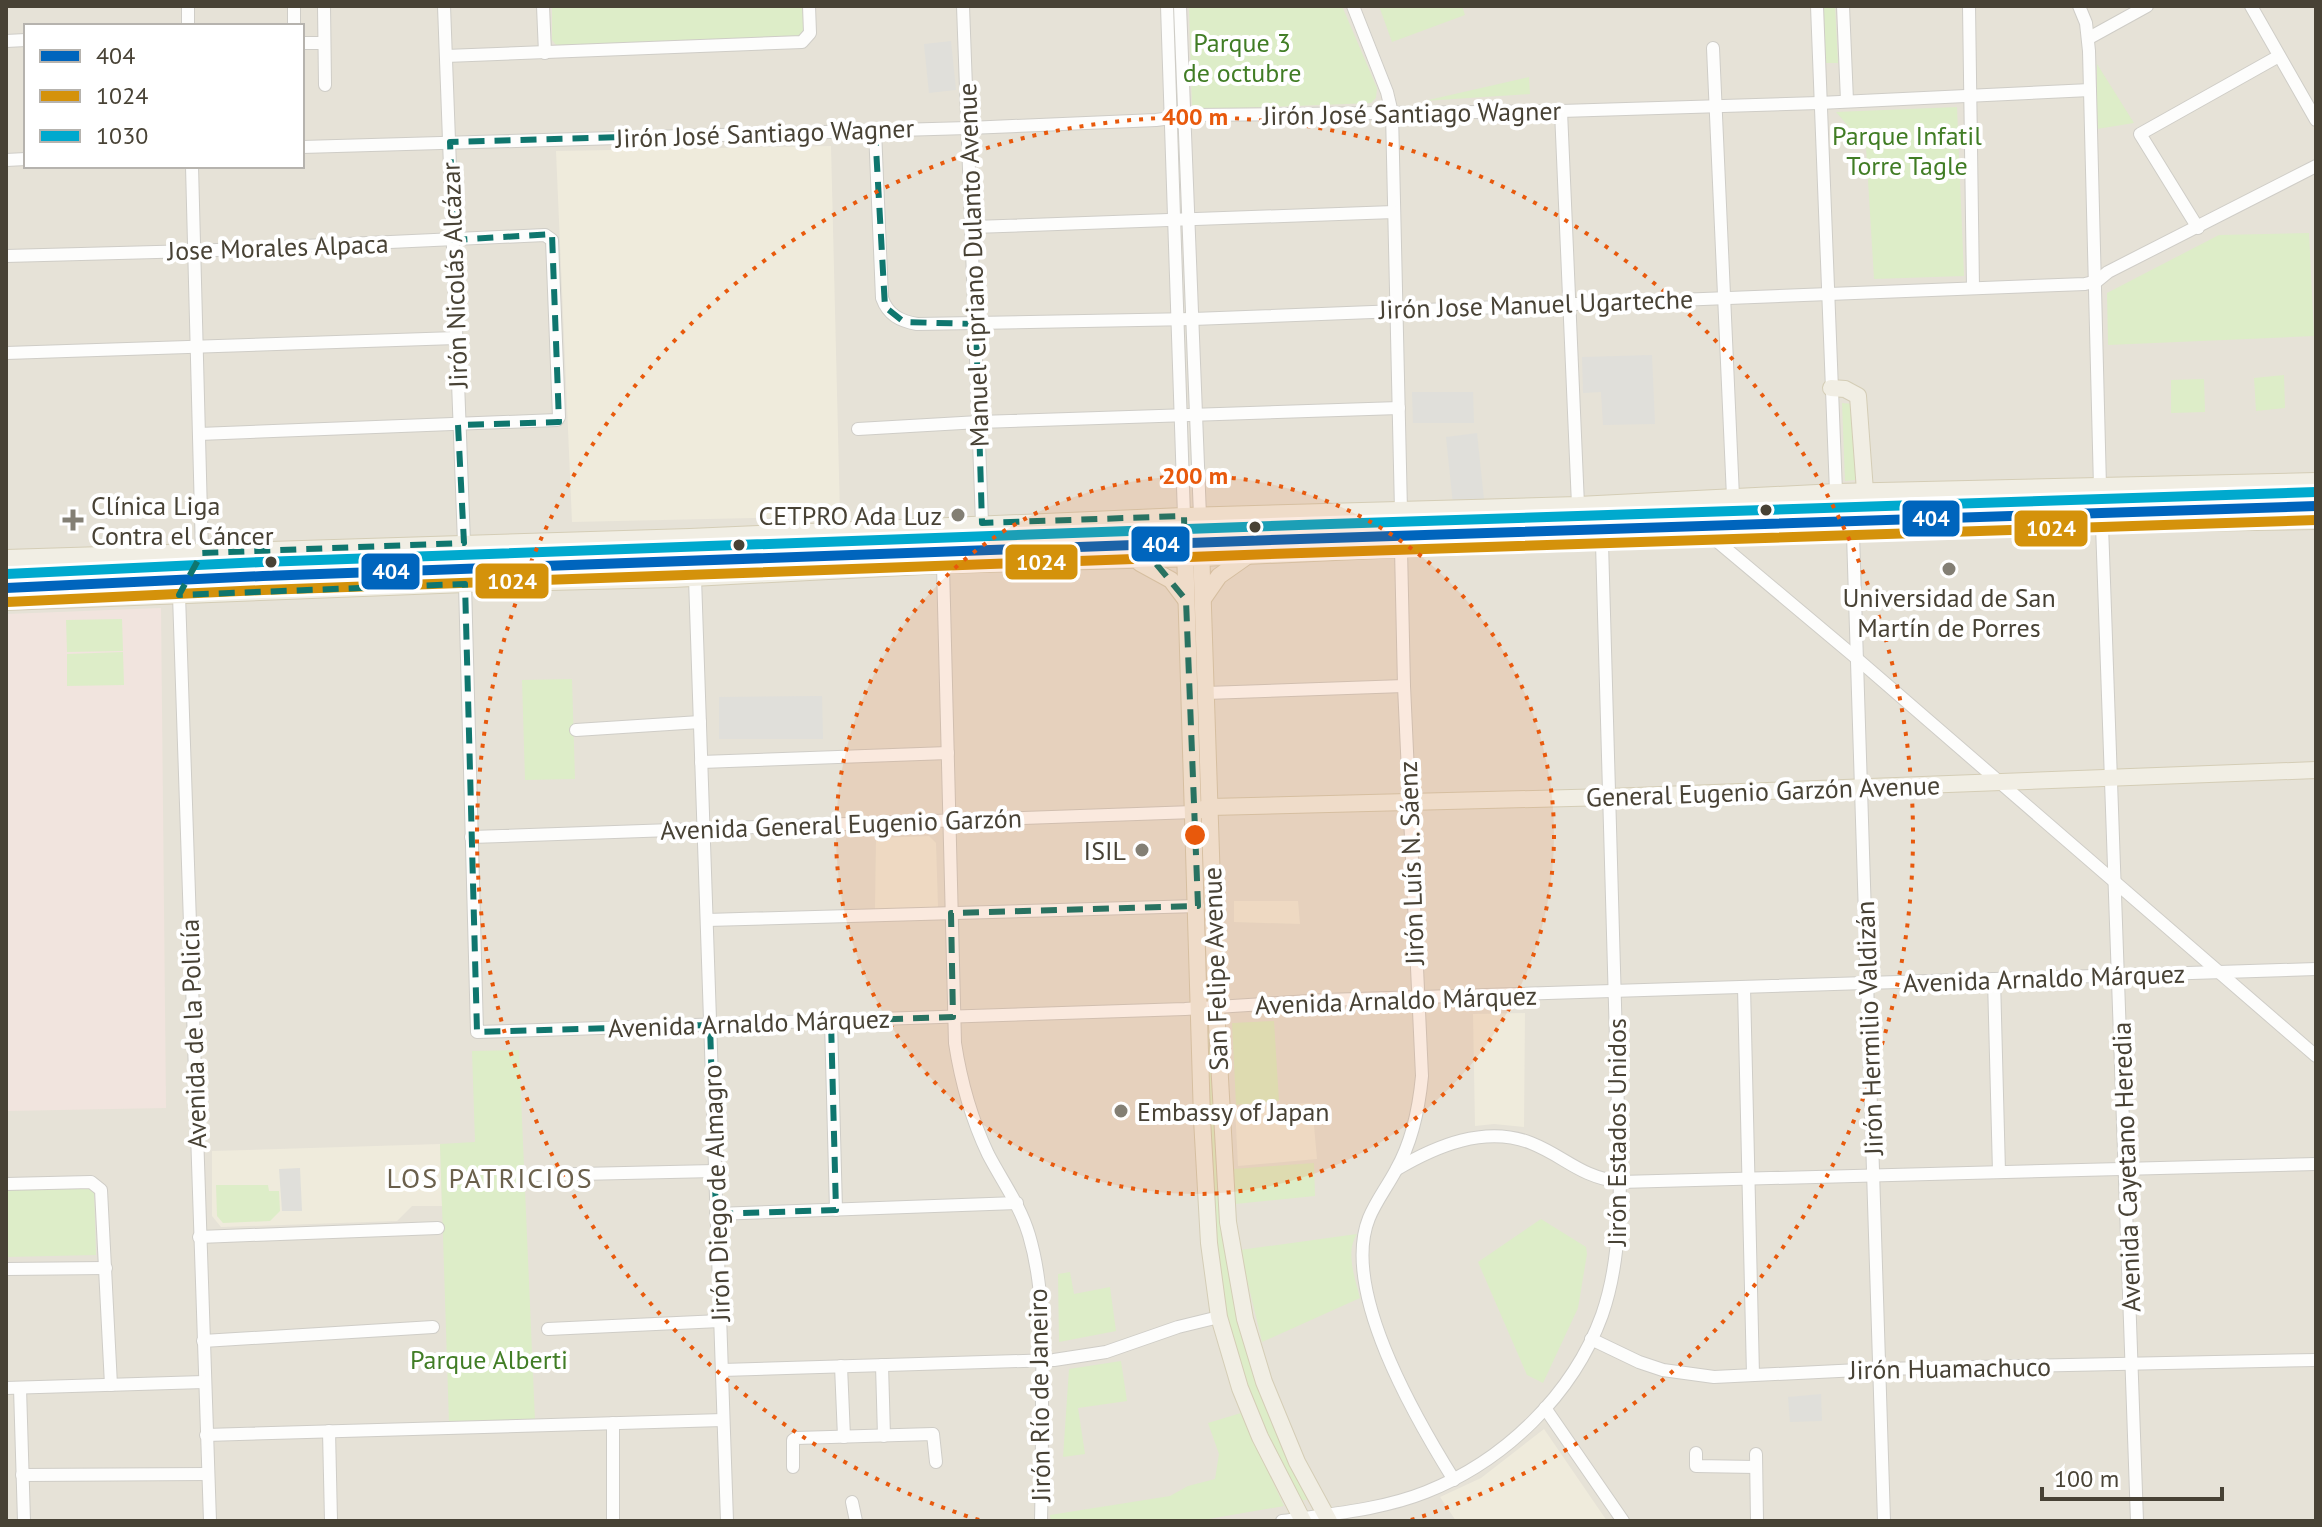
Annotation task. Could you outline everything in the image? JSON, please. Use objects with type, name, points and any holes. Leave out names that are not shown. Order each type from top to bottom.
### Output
[{"type":"main road","points":[[1831,388],[1845,389],[1858,396],[1865,491]]},
{"type":"main road","points":[[6,558],[1578,505],[1865,491],[2316,481]]},
{"type":"main road","name":"San Felipe Avenue","points":[[1192,516],[1207,1008],[1209,1232],[1219,1317],[1250,1414],[1302,1519]]},
{"type":"main road","points":[[6,602],[695,578],[943,565],[2102,525],[2316,521]]},
{"type":"main road","points":[[1127,560],[1161,573],[1194,600],[1223,572],[1253,555]]},
{"type":"main road","name":"San Felipe Avenue","points":[[1194,600],[1206,693],[1198,906],[1224,1187],[1237,1285],[1253,1349],[1274,1409],[1297,1462],[1327,1518]]},
{"type":"main road","name":"General Eugenio Garzón Avenue","points":[[1202,809],[2316,770]]},
{"type":"street","points":[[324,6],[325,85]]},
{"type":"street","name":"Jirón Nicolás Alcázar","points":[[444,6],[464,543]]},
{"type":"street","points":[[543,6],[545,53]]},
{"type":"street","points":[[446,56],[800,42],[807,39],[810,33],[809,6]]},
{"type":"street","name":"Manuel Cipriano Dulanto Avenue","points":[[963,6],[982,523]]},
{"type":"street","points":[[1167,6],[1181,415],[1192,516]]},
{"type":"street","points":[[1180,6],[1197,415],[1192,516]]},
{"type":"street","points":[[1353,6],[1387,92],[1392,113],[1401,511]]},
{"type":"street","points":[[1817,6],[1836,492]]},
{"type":"street","points":[[1843,6],[1847,101]]},
{"type":"street","points":[[1969,6],[1973,288]]},
{"type":"street","points":[[2079,6],[2089,38],[2100,487]]},
{"type":"street","points":[[2089,38],[2147,6]]},
{"type":"street","points":[[2251,6],[2316,120]]},
{"type":"street","points":[[304,43],[324,43]]},
{"type":"street","points":[[1713,48],[1733,497]]},
{"type":"street","points":[[2198,228],[2140,134],[2279,56]]},
{"type":"street","name":"Jirón José Santiago Wagner","points":[[304,147],[968,128],[1185,116],[1561,111],[1819,103],[2090,90]]},
{"type":"street","points":[[1561,111],[1578,505]]},
{"type":"street","name":"Jirón Jose Manuel Ugarteche","points":[[875,130],[880,288],[885,307],[904,322],[976,324],[1193,319],[2085,284],[2097,281]]},
{"type":"street","points":[[2097,281],[2108,272],[2316,166]]},
{"type":"street","points":[[179,595],[202,553],[192,168]]},
{"type":"street","points":[[973,227],[1394,212]]},
{"type":"street","name":"Jose Morales Alpaca","points":[[6,256],[549,236],[552,240],[559,417],[557,420],[458,425]]},
{"type":"street","points":[[6,353],[456,338]]},
{"type":"street","points":[[858,429],[1399,408]]},
{"type":"street","points":[[199,434],[458,425]]},
{"type":"street","points":[[1668,500],[1855,657],[2316,1056]]},
{"type":"street","name":"Avenida Cayetano Heredia","points":[[2102,525],[2137,1521]]},
{"type":"street","name":"Jirón Hermilio Valdizán","points":[[1853,534],[1884,1521]]},
{"type":"street","name":"Jirón Estados Unidos","points":[[1282,1521],[1327,1518],[1390,1503],[1454,1480],[1505,1446],[1545,1408],[1591,1339],[1601,1316],[1613,1271],[1620,1182],[1602,543]]},
{"type":"street","name":"Jirón Luís N. Sáenz","points":[[1401,549],[1408,804],[1422,1076],[1409,1140],[1364,1234],[1362,1261],[1381,1334],[1408,1403],[1454,1480]]},
{"type":"street","points":[[165,554],[179,595]]},
{"type":"street","name":"Jirón Río de Janeiro","points":[[943,565],[953,1017],[961,1084],[989,1156],[1017,1203],[1035,1262],[1043,1360],[1041,1521]]},
{"type":"street","name":"Jirón Diego de Almagro","points":[[695,578],[727,1521]]},
{"type":"street","points":[[465,584],[471,837]]},
{"type":"street","name":"Avenida de la Policía","points":[[179,595],[210,1521]]},
{"type":"street","points":[[1206,693],[1404,686]]},
{"type":"street","points":[[576,730],[700,722]]},
{"type":"street","points":[[701,762],[948,753]]},
{"type":"street","name":"Avenida General Eugenio Garzón","points":[[471,837],[1202,809]]},
{"type":"street","name":"Avenida Arnaldo Márquez","points":[[471,837],[477,1032],[1207,1008],[1417,997],[2316,969]]},
{"type":"street","points":[[707,920],[1198,906]]},
{"type":"street","points":[[1994,979],[1999,1172]]},
{"type":"street","points":[[1744,987],[1753,1375]]},
{"type":"street","points":[[831,1021],[836,1210]]},
{"type":"street","points":[[1397,1169],[1422,1154],[1467,1138],[1510,1137],[1532,1143],[1578,1171],[1620,1182],[2316,1164]]},
{"type":"street","points":[[534,1175],[715,1171]]},
{"type":"street","points":[[6,1184],[91,1182],[101,1190],[111,1385]]},
{"type":"street","points":[[716,1214],[1017,1203]]},
{"type":"street","points":[[199,1237],[438,1228]]},
{"type":"street","points":[[6,1269],[106,1268]]},
{"type":"street","points":[[722,1370],[1043,1360],[1106,1352],[1178,1327],[1219,1317]]},
{"type":"street","points":[[548,1329],[720,1321]]},
{"type":"street","points":[[203,1341],[433,1327]]},
{"type":"street","name":"Jirón Huamachuco","points":[[1591,1339],[1663,1370],[1714,1377],[1879,1369],[2316,1360]]},
{"type":"street","points":[[882,1365],[884,1436]]},
{"type":"street","points":[[841,1366],[844,1437]]},
{"type":"street","points":[[6,1388],[204,1382]]},
{"type":"street","points":[[20,1388],[24,1521]]},
{"type":"street","points":[[1545,1408],[1623,1521]]},
{"type":"street","points":[[206,1435],[723,1420]]},
{"type":"street","points":[[613,1423],[613,1521]]},
{"type":"street","points":[[329,1431],[331,1521]]},
{"type":"street","points":[[793,1467],[794,1439],[844,1437],[933,1434],[936,1462]]},
{"type":"street","points":[[1696,1453],[1696,1466],[1756,1460],[1757,1521]]},
{"type":"street","points":[[22,1475],[208,1474]]},
{"type":"street","points":[[852,1502],[856,1521]]},
{"type":"highlighted area","points":[[875,130],[885,307],[904,322],[976,324],[982,523],[1184,516],[1185,558],[1153,560],[1186,600],[1198,906],[951,913],[953,1017],[831,1021],[836,1210],[716,1214],[710,1025],[477,1032],[465,584],[179,595],[202,553],[464,543],[458,425],[559,422],[552,234],[454,240],[450,142]]},
{"type":"shaded area","points":[[6,6],[2316,6],[2316,1521],[6,1521]]},
{"type":"shaded area","points":[[951,41],[956,90],[929,93],[924,44]]},
{"type":"shaded area","points":[[831,146],[840,516],[572,522],[556,151]]},
{"type":"shaded area","points":[[1652,355],[1655,424],[1603,425],[1601,392],[1583,393],[1582,357]]},
{"type":"shaded area","points":[[1412,392],[1473,392],[1474,423],[1413,423]]},
{"type":"shaded area","points":[[1477,433],[1484,500],[1453,504],[1446,437]]},
{"type":"shaded area","points":[[161,608],[166,1108],[6,1111],[6,614]]},
{"type":"shaded area","points":[[822,696],[823,739],[719,739],[719,697]]},
{"type":"shaded area","points":[[929,836],[936,843],[938,907],[875,909],[876,838]]},
{"type":"shaded area","points":[[1234,901],[1298,901],[1300,924],[1234,922]]},
{"type":"shaded area","points":[[1525,1013],[1524,1127],[1475,1126],[1473,1014]]},
{"type":"shaded area","points":[[1312,1103],[1317,1159],[1238,1166],[1235,1107]]},
{"type":"shaded area","points":[[440,1144],[442,1206],[412,1206],[397,1221],[221,1227],[212,1216],[212,1151]]},
{"type":"shaded area","points":[[300,1168],[302,1211],[282,1211],[279,1169]]},
{"type":"shaded area","points":[[1821,1394],[1822,1421],[1790,1422],[1788,1397]]},
{"type":"shaded area","points":[[1544,1429],[1607,1521],[1456,1521],[1440,1497],[1481,1478]]},
{"type":"green space","points":[[552,6],[803,6],[804,33],[799,38],[557,46],[552,40]]},
{"type":"green space","name":"Parque 3 de octubre","points":[[1189,6],[1342,6],[1377,88],[1376,98],[1371,103],[1192,110]]},
{"type":"green space","points":[[1379,6],[1462,6],[1465,15],[1392,42]]},
{"type":"green space","points":[[1821,6],[1835,6],[1838,63],[1822,63]]},
{"type":"green space","points":[[2097,64],[2134,123],[2097,129]]},
{"type":"green space","points":[[1529,77],[1530,94],[1424,101]]},
{"type":"green space","name":"Parque Infatil Torre Tagle","points":[[1957,107],[1964,276],[1874,279],[1866,147],[1836,112]]},
{"type":"green space","points":[[2309,233],[2314,336],[2108,345],[2107,293],[2219,235]]},
{"type":"green space","points":[[2284,375],[2285,408],[2256,411],[2254,378]]},
{"type":"green space","points":[[2204,379],[2205,412],[2171,413],[2171,380]]},
{"type":"green space","points":[[1842,403],[1854,404],[1855,480],[1845,481]]},
{"type":"green space","points":[[122,619],[123,651],[67,652],[66,620]]},
{"type":"green space","points":[[123,652],[124,685],[67,686],[67,654]]},
{"type":"green space","points":[[572,679],[575,779],[525,780],[522,680]]},
{"type":"green space","points":[[1274,1021],[1279,1101],[1236,1105],[1232,1023]]},
{"type":"green space","points":[[1207,1026],[1213,1026],[1237,1302],[1314,1498],[1300,1501],[1253,1405],[1226,1315],[1217,1271]]},
{"type":"green space","name":"Parque Alberti","points":[[519,1050],[535,1421],[449,1423],[440,1144],[475,1142],[472,1051]]},
{"type":"green space","points":[[1314,1163],[1315,1196],[1235,1204],[1233,1169]]},
{"type":"green space","points":[[216,1185],[268,1185],[269,1191],[279,1191],[280,1211],[270,1221],[223,1223],[217,1216]]},
{"type":"green space","points":[[94,1188],[96,1255],[6,1257],[6,1190]]},
{"type":"green space","points":[[1541,1219],[1586,1247],[1587,1254],[1578,1308],[1543,1383],[1527,1375],[1478,1262]]},
{"type":"green space","points":[[1357,1234],[1351,1257],[1360,1298],[1262,1342],[1240,1250]]},
{"type":"green space","points":[[1070,1272],[1074,1294],[1110,1287],[1116,1331],[1059,1342],[1058,1274]]},
{"type":"green space","points":[[1121,1361],[1127,1401],[1078,1408],[1085,1454],[1063,1457],[1069,1369]]},
{"type":"green space","points":[[1241,1413],[1284,1506],[1197,1521],[1051,1521],[1050,1515],[1170,1496],[1188,1486],[1215,1479],[1219,1454],[1208,1423]]},
{"type":"transit line","name":"1030","points":[[6,574],[1299,525],[2316,492]]},
{"type":"transit line","name":"404","points":[[6,588],[1300,539],[2316,506]]},
{"type":"transit line","name":"1024","points":[[7,602],[1301,553],[2316,520]]},
{"type":"place","name":"CETPRO Ada Luz","points":[[958,515]]},
{"type":"place","name":"Clínica Liga Contra el Cáncer","points":[[73,520]]},
{"type":"place","name":"Universidad de San Martín de Porres","points":[[1949,569]]},
{"type":"place","name":"ISIL","points":[[1142,850]]},
{"type":"place","name":"Embassy of Japan","points":[[1121,1111]]},
{"type":"district","name":"LOS PATRICIOS","points":[[490,1177]]}]
